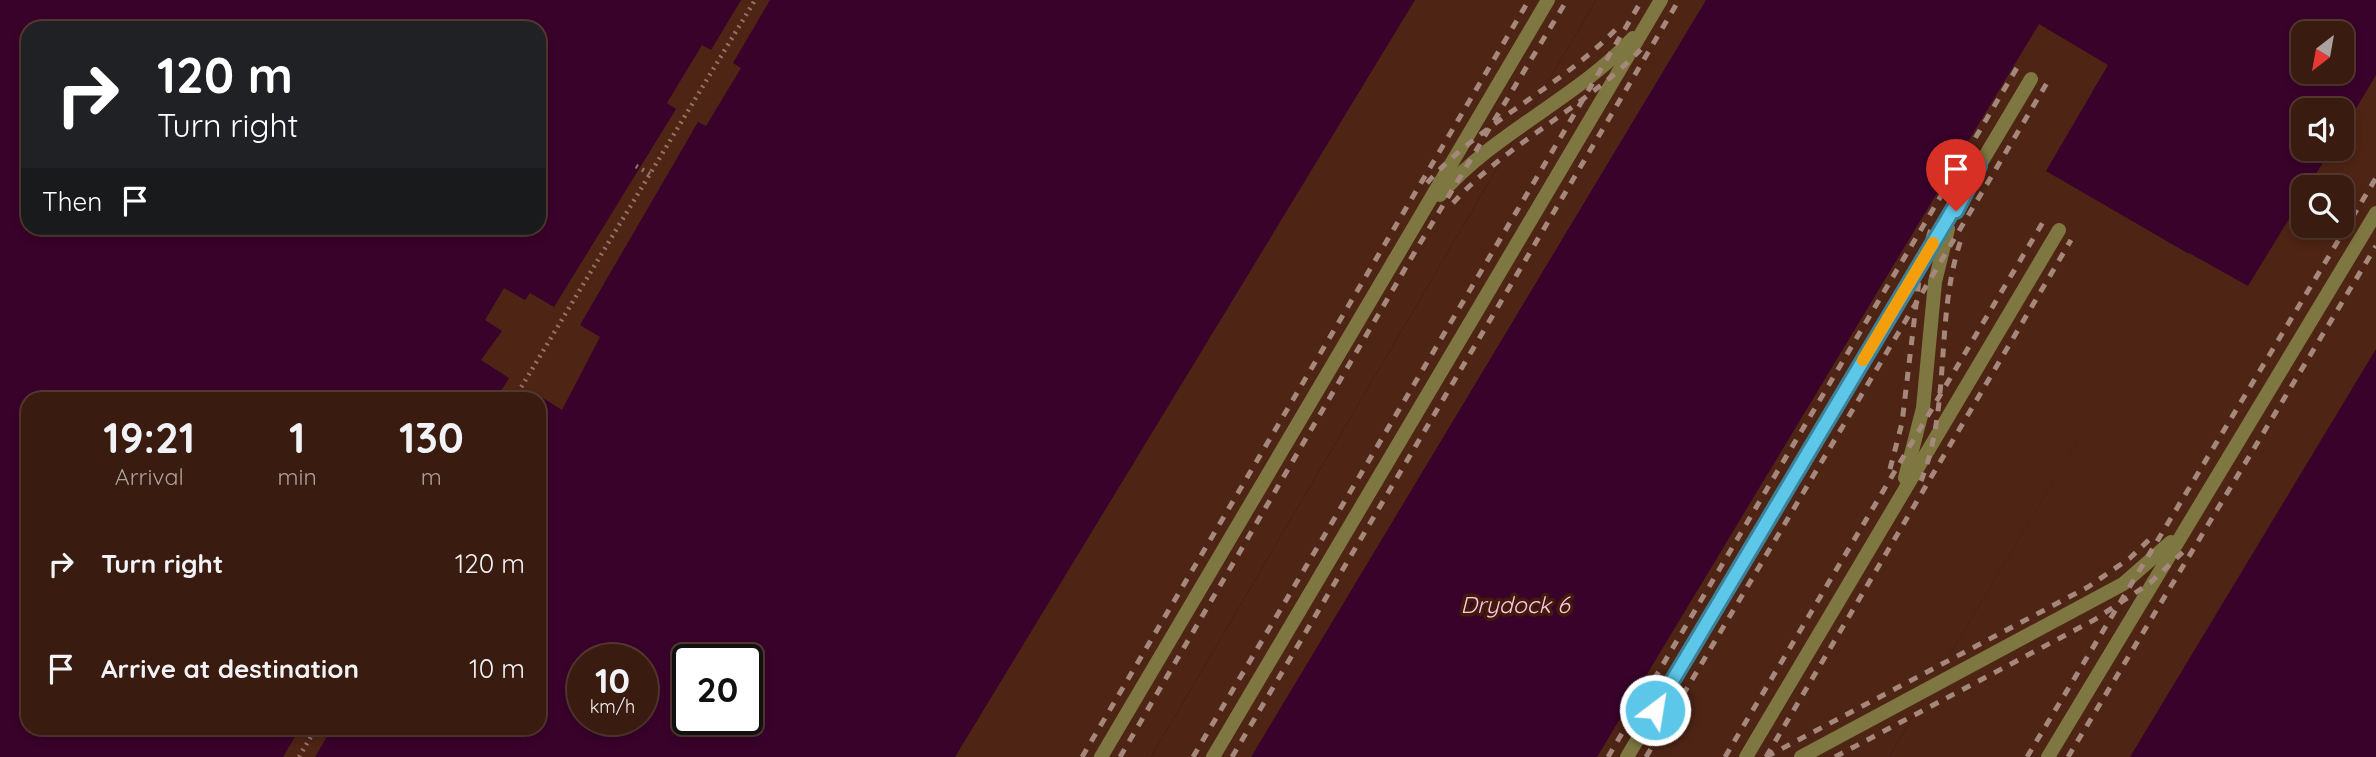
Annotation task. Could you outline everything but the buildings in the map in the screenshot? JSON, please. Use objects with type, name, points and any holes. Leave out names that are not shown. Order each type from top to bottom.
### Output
[{"type":"lane","points":[[1101,757],[1548,0]]},
{"type":"lane","points":[[1406,241],[1448,185],[1483,153],[1614,56],[1661,0]]},
{"type":"lane","points":[[1213,757],[1661,0]]},
{"type":"lane","points":[[1627,757],[2031,79]]},
{"type":"lane","points":[[1881,530],[1902,488],[1919,430],[1935,282],[1945,235],[1979,166]]},
{"type":"lane","points":[[2048,757],[2376,213]]},
{"type":"lane","points":[[1746,757],[2059,230]]},
{"type":"lane","points":[[1801,757],[2123,584],[2168,546],[2213,484]]},
{"type":"path","points":[[518,392],[755,0]]},
{"type":"path","points":[[638,167],[650,174]]},
{"type":"path","points":[[299,757],[312,735]]},
{"type":"water","points":[[0,0],[1596,0],[1151,757],[0,757]]},
{"type":"water","name":"Drydock 6","points":[[1706,0],[2376,0],[2376,757],[1889,757],[2189,254],[2046,171],[2108,65],[2039,24],[1597,757],[1251,757]]},
{"type":"pier","points":[[741,0],[770,0],[733,63],[741,68],[706,126],[698,122],[580,325],[600,337],[562,410],[546,400],[546,392],[500,392],[509,378],[481,360],[502,331],[485,320],[504,288],[525,300],[530,293],[554,307],[676,109],[667,103],[702,45],[711,50]]},
{"type":"pier","points":[[1415,0],[1596,0],[1151,757],[955,757]]},
{"type":"pier","points":[[2376,75],[2376,349],[2130,757],[1889,757],[2189,253],[2248,286],[2291,216],[2291,238],[2354,238],[2354,175],[2315,175],[2324,161],[2354,161],[2354,112]]},
{"type":"pier","points":[[296,735],[328,735],[315,757],[283,757]]},
{"type":"railway","points":[[1082,757],[1529,0]]},
{"type":"railway","points":[[1120,757],[1416,250],[1567,0]]},
{"type":"railway","points":[[1193,757],[1642,0]]},
{"type":"railway","points":[[1232,757],[1679,0]]},
{"type":"railway","points":[[1427,183],[1472,141],[1573,68],[1619,26]]},
{"type":"railway","points":[[1453,203],[1498,161],[1598,88],[1644,46]]},
{"type":"railway","points":[[1608,757],[2018,66]]},
{"type":"railway","points":[[1646,757],[2047,83]]},
{"type":"railway","points":[[2027,757],[2376,178]]},
{"type":"railway","points":[[1725,757],[2043,222]]},
{"type":"railway","points":[[1890,469],[1902,423],[1921,263],[1932,225]]},
{"type":"railway","points":[[1921,481],[1931,452],[1937,421],[1948,297],[1962,237]]},
{"type":"railway","points":[[1766,757],[2071,240]]},
{"type":"railway","points":[[2068,757],[2376,246]]},
{"type":"railway","points":[[1766,757],[2088,587],[2130,558],[2154,535]]},
{"type":"railway","points":[[1835,757],[2094,620],[2150,583],[2184,551]]},
{"type":"slow traffic","points":[[1863,360],[1933,243]]},
{"type":"route","points":[[1655,710],[1979,166],[1956,211]]}]
